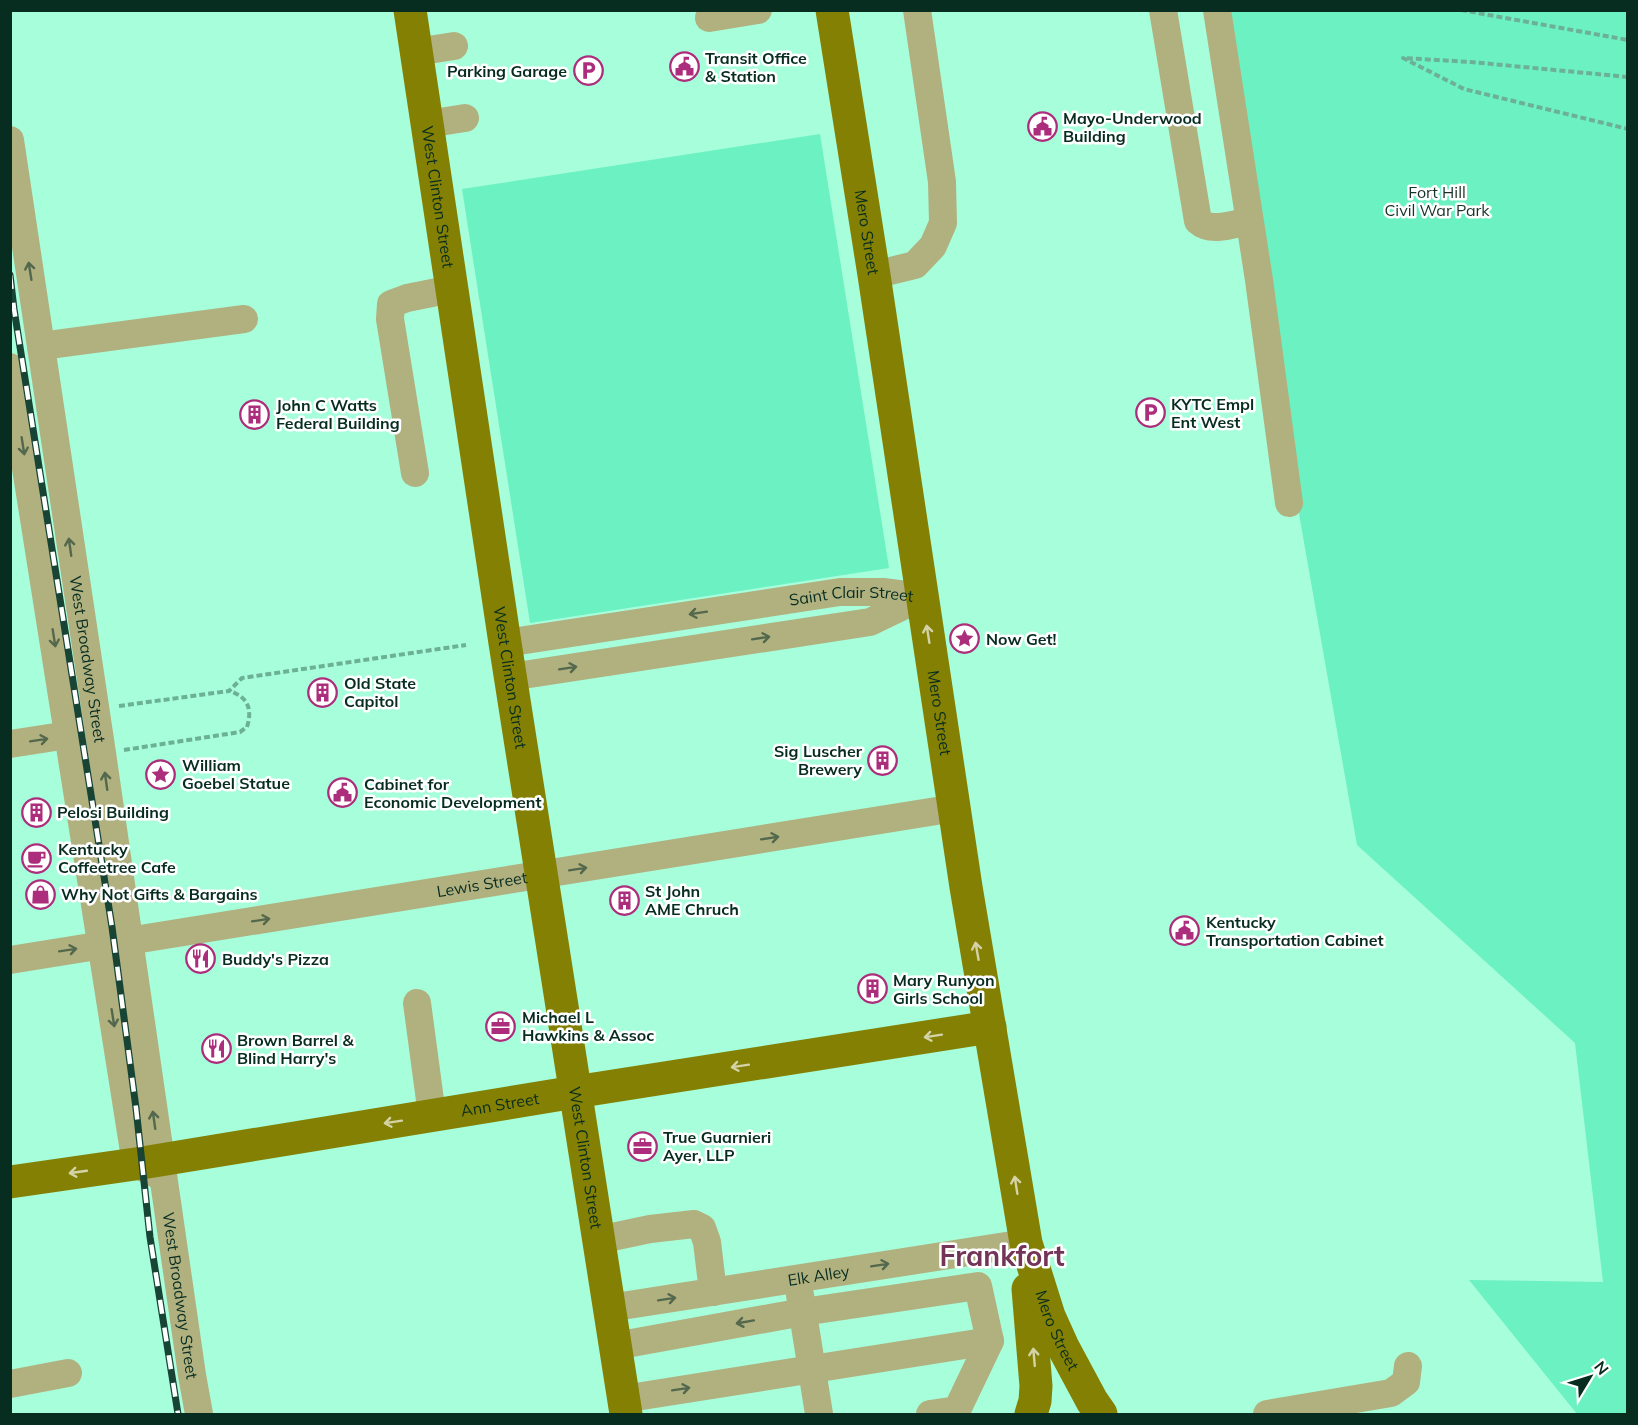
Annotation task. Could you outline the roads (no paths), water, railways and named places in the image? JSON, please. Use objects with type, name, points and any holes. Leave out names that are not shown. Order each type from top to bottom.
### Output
[{"type":"main road","name":"West Clinton Street","points":[[410,10],[510,677],[624,1407]]},
{"type":"main road","name":"Mero Street","points":[[832,10],[955,808],[1026,1243],[1049,1316],[1096,1408]]},
{"type":"main road","name":"Ann Street","points":[[10,1182],[153,1167],[432,1115],[990,1028]]},
{"type":"main road","points":[[1026,1243],[1036,1386],[1031,1414]]},
{"type":"street","points":[[709,18],[758,10]]},
{"type":"street","points":[[874,275],[915,265],[933,246],[943,224],[942,182],[917,10]]},
{"type":"street","points":[[1162,10],[1198,221],[1202,225],[1219,227],[1249,221]]},
{"type":"street","points":[[1217,10],[1289,502]]},
{"type":"street","points":[[416,52],[454,46]]},
{"type":"street","points":[[427,124],[465,118]]},
{"type":"street","name":"West Broadway Street","points":[[10,140],[23,308],[41,346],[102,753],[115,943]]},
{"type":"street","points":[[415,473],[390,319],[391,304],[407,298],[452,289]]},
{"type":"street","points":[[41,346],[244,319]]},
{"type":"street","name":"West Broadway Street","points":[[10,367],[23,525],[115,943],[153,1167],[200,1414]]},
{"type":"street","points":[[23,525],[66,517]]},
{"type":"street","name":"Saint Clair Street","points":[[505,643],[840,592],[883,592],[922,597]]},
{"type":"street","name":"Saint Clair Street","points":[[510,677],[870,622],[922,597]]},
{"type":"street","points":[[10,744],[68,735]]},
{"type":"street","name":"Lewis Street","points":[[10,960],[955,808]]},
{"type":"street","points":[[417,1004],[432,1115]]},
{"type":"street","points":[[598,1240],[650,1229],[694,1224],[702,1228],[707,1242],[713,1292]]},
{"type":"street","name":"Elk Alley","points":[[609,1308],[1026,1243]]},
{"type":"street","points":[[797,1278],[819,1414]]},
{"type":"street","points":[[615,1346],[803,1312],[978,1286],[990,1341],[957,1410],[930,1414]]},
{"type":"street","points":[[624,1407],[812,1369],[990,1341]]},
{"type":"street","points":[[1267,1414],[1313,1411],[1391,1392],[1406,1382],[1408,1366]]},
{"type":"street","points":[[10,1384],[68,1373]]},
{"type":"railway","points":[[10,275],[112,927],[150,1237],[178,1414]]},
{"type":"place","name":"Transit Office & Station","points":[[684,67]]},
{"type":"place","name":"Parking Garage","points":[[588,71]]},
{"type":"place","name":"Mayo-Underwood Building","points":[[1042,127]]},
{"type":"place","name":"KYTC Empl Ent West","points":[[1150,413]]},
{"type":"place","name":"John C Watts Federal Building","points":[[255,414]]},
{"type":"place","name":"Now Get!","points":[[965,639]]},
{"type":"place","name":"Old State Capitol","points":[[323,692]]},
{"type":"place","name":"Sig Luscher Brewery","points":[[883,760]]},
{"type":"place","name":"William Goebel Statue","points":[[161,774]]},
{"type":"place","name":"Cabinet for Economic Development","points":[[343,793]]},
{"type":"place","name":"Pelosi Building","points":[[36,812]]},
{"type":"place","name":"Kentucky Coffeetree Cafe","points":[[37,858]]},
{"type":"place","name":"Why Not Gifts & Bargains","points":[[40,894]]},
{"type":"place","name":"St John AME Chruch","points":[[624,900]]},
{"type":"place","name":"Kentucky Transportation Cabinet","points":[[1185,931]]},
{"type":"place","name":"Buddy's Pizza","points":[[201,959]]},
{"type":"place","name":"Mary Runyon Girls School","points":[[872,989]]},
{"type":"place","name":"Michael L Hawkins & Assoc","points":[[501,1026]]},
{"type":"place","name":"Brown Barrel & Blind Harry's","points":[[216,1049]]},
{"type":"place","name":"True Guarnieri Ayer, LLP","points":[[642,1146]]},
{"type":"district","name":"Frankfort","points":[[1002,1255]]},
{"type":"park label","name":"Fort Hill Civil War Park","points":[[1437,201]]}]
